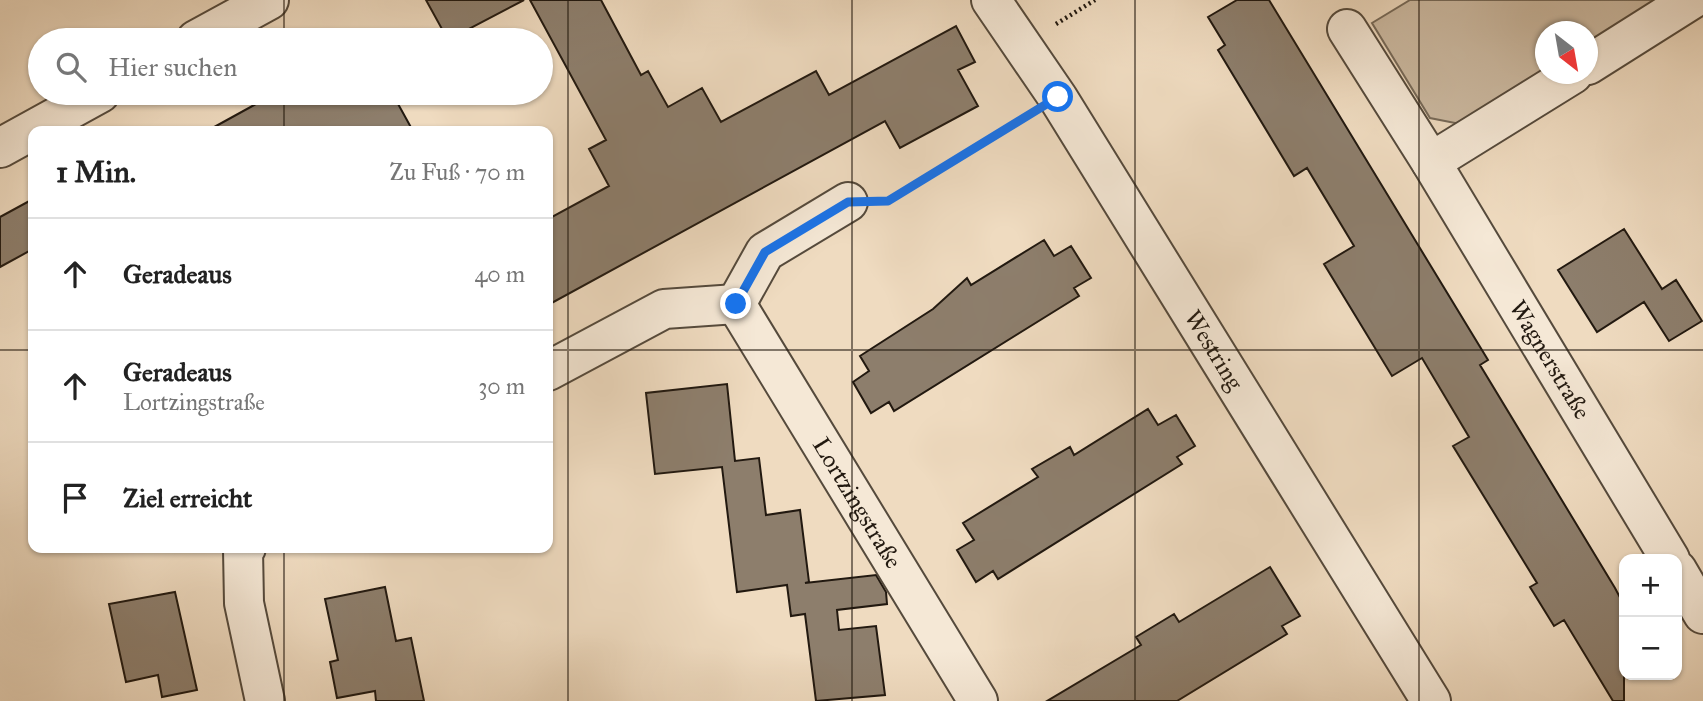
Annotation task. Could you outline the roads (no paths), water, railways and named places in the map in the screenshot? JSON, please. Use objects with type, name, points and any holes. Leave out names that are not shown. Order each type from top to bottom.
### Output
[{"type":"street","name":"Westring","points":[[991,0],[1058,97],[1431,701]]},
{"type":"street","points":[[1598,58],[1691,0]]},
{"type":"street","points":[[215,28],[253,4]]},
{"type":"street","name":"Wagnerstraße","points":[[1348,29],[1667,554]]},
{"type":"street","points":[[1431,162],[1557,84]]},
{"type":"street","points":[[52,126],[82,105]]},
{"type":"street","points":[[553,368],[664,309],[736,304],[765,252],[848,202]]},
{"type":"street","name":"Lortzingstraße","points":[[736,304],[978,701]]},
{"type":"street","points":[[243,553],[244,603],[265,701]]},
{"type":"street","points":[[1682,578],[1703,614]]}]
